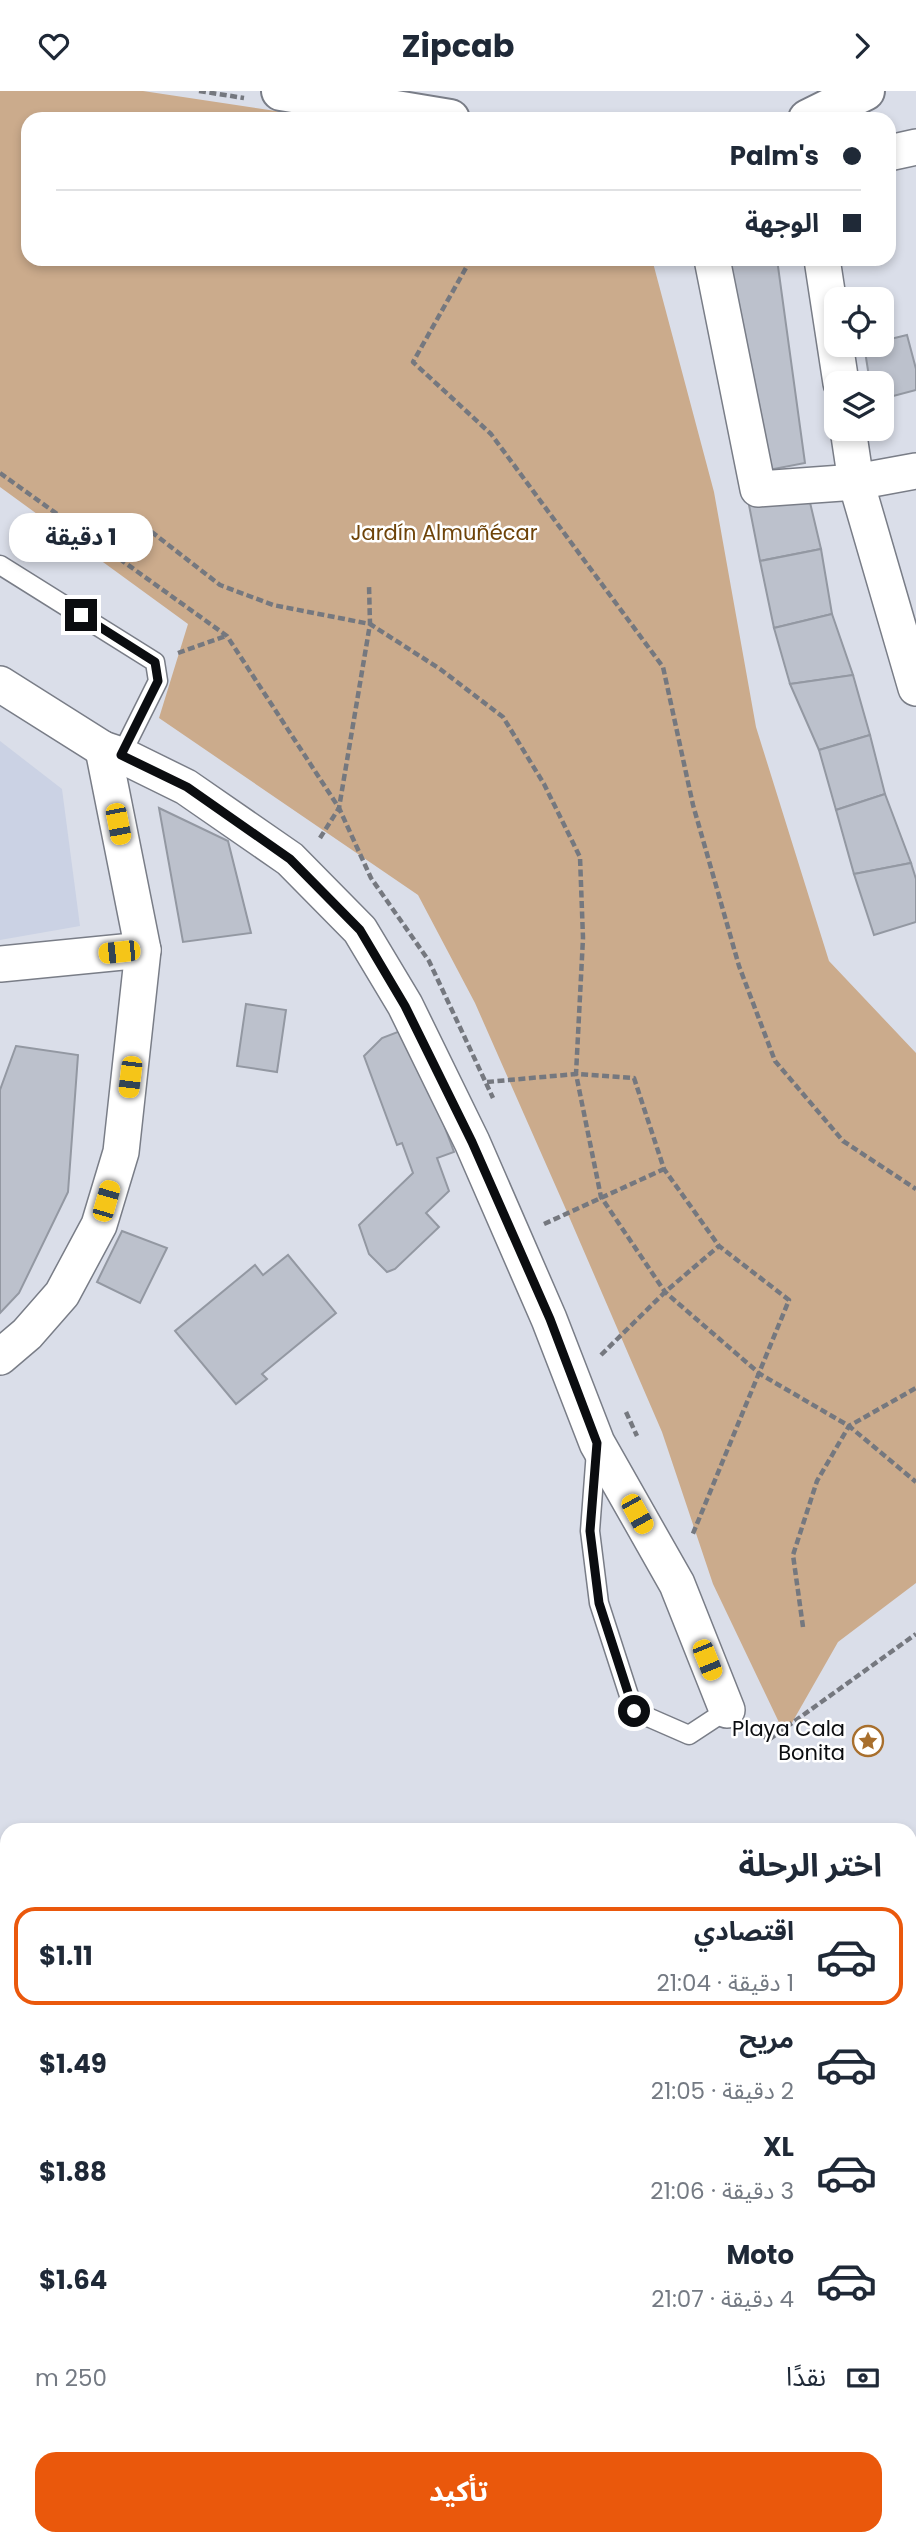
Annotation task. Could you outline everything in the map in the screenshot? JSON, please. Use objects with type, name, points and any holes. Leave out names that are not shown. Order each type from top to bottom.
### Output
[{"type":"main road","points":[[281,91],[408,112]]},
{"type":"main road","points":[[822,112],[864,91]]},
{"type":"street","points":[[896,151],[916,147]]},
{"type":"street","points":[[713,266],[758,489],[856,482],[916,471]]},
{"type":"street","points":[[823,266],[839,371]]},
{"type":"street","points":[[850,441],[856,482],[916,688]]},
{"type":"street","points":[[0,684],[112,752],[187,787],[300,868],[360,930],[405,1006],[478,1155],[550,1319],[597,1443],[677,1584],[727,1710]]},
{"type":"street","points":[[0,1357],[27,1334],[62,1294],[99,1225],[121,1152],[143,950],[112,752]]},
{"type":"street","points":[[0,964],[143,950]]},
{"type":"lane","points":[[0,565],[155,662],[158,681],[112,752]]},
{"type":"lane","points":[[597,1443],[590,1531],[599,1603],[634,1711],[689,1735],[727,1710]]},
{"type":"path","points":[[467,266],[413,362],[491,434],[663,667],[693,805],[739,966],[775,1061],[843,1141],[916,1189]]},
{"type":"path","points":[[0,473],[8,479]]},
{"type":"path","points":[[117,560],[144,526],[220,585],[273,605],[370,624],[440,669],[503,717],[544,784],[580,857],[583,938],[576,1074],[601,1197],[666,1292],[760,1374],[849,1426],[916,1482]]},
{"type":"path","points":[[300,868],[339,808],[370,624],[369,585]]},
{"type":"path","points":[[155,662],[227,636]]},
{"type":"path","points":[[487,1082],[576,1074],[634,1078],[664,1169],[719,1246],[789,1300],[688,1545]]},
{"type":"path","points":[[540,1225],[664,1169]]},
{"type":"path","points":[[600,1356],[666,1292],[719,1246]]},
{"type":"path","points":[[803,1627],[793,1555],[817,1481],[849,1426],[916,1388]]},
{"type":"path","points":[[767,1741],[916,1634]]},
{"type":"shaded area","points":[[0,741],[62,789],[80,926],[0,940]]},
{"type":"green space","name":"Jardín Almuñécar","points":[[0,91],[143,91],[282,112],[21,112],[21,266],[654,266],[714,492],[756,727],[829,961],[916,1053],[916,1583],[838,1642],[785,1735],[713,1584],[662,1432],[564,1205],[475,1003],[418,895],[159,718],[188,624],[0,487]]},
{"type":"building","points":[[725,266],[778,266],[805,463],[758,472]]},
{"type":"building","points":[[907,335],[916,369],[916,390],[894,396],[894,371],[868,371],[866,357],[894,357],[894,338]]},
{"type":"building","points":[[808,494],[821,549],[760,561],[748,500]]},
{"type":"building","points":[[821,549],[832,614],[774,628],[760,561]]},
{"type":"building","points":[[832,614],[853,675],[790,684],[774,628]]},
{"type":"building","points":[[853,675],[870,735],[819,750],[790,684]]},
{"type":"building","points":[[870,735],[885,794],[836,810],[819,750]]},
{"type":"building","points":[[885,794],[911,863],[854,874],[836,810]]},
{"type":"building","points":[[159,808],[228,841],[251,933],[183,942]]},
{"type":"building","points":[[911,863],[916,879],[916,922],[874,935],[854,874]]},
{"type":"building","points":[[246,1004],[286,1010],[277,1072],[237,1066]]},
{"type":"building","points":[[408,1028],[454,1152],[437,1158],[449,1191],[426,1213],[439,1227],[395,1269],[387,1272],[369,1254],[359,1225],[413,1173],[402,1143],[397,1145],[364,1056],[382,1038]]},
{"type":"building","points":[[16,1046],[78,1055],[68,1192],[19,1293],[0,1313],[0,1090]]},
{"type":"building","points":[[122,1231],[167,1248],[140,1303],[97,1282]]},
{"type":"building","points":[[288,1255],[336,1313],[262,1374],[267,1379],[236,1404],[175,1331],[255,1265],[263,1275]]},
{"type":"place","name":"Playa Cala Bonita","points":[[868,1741]]},
{"type":"route","points":[[81,615],[155,662],[158,681],[121,755],[187,787],[290,859],[360,930],[405,1006],[472,1142],[550,1319],[597,1443],[590,1531],[599,1603],[634,1711]]}]
